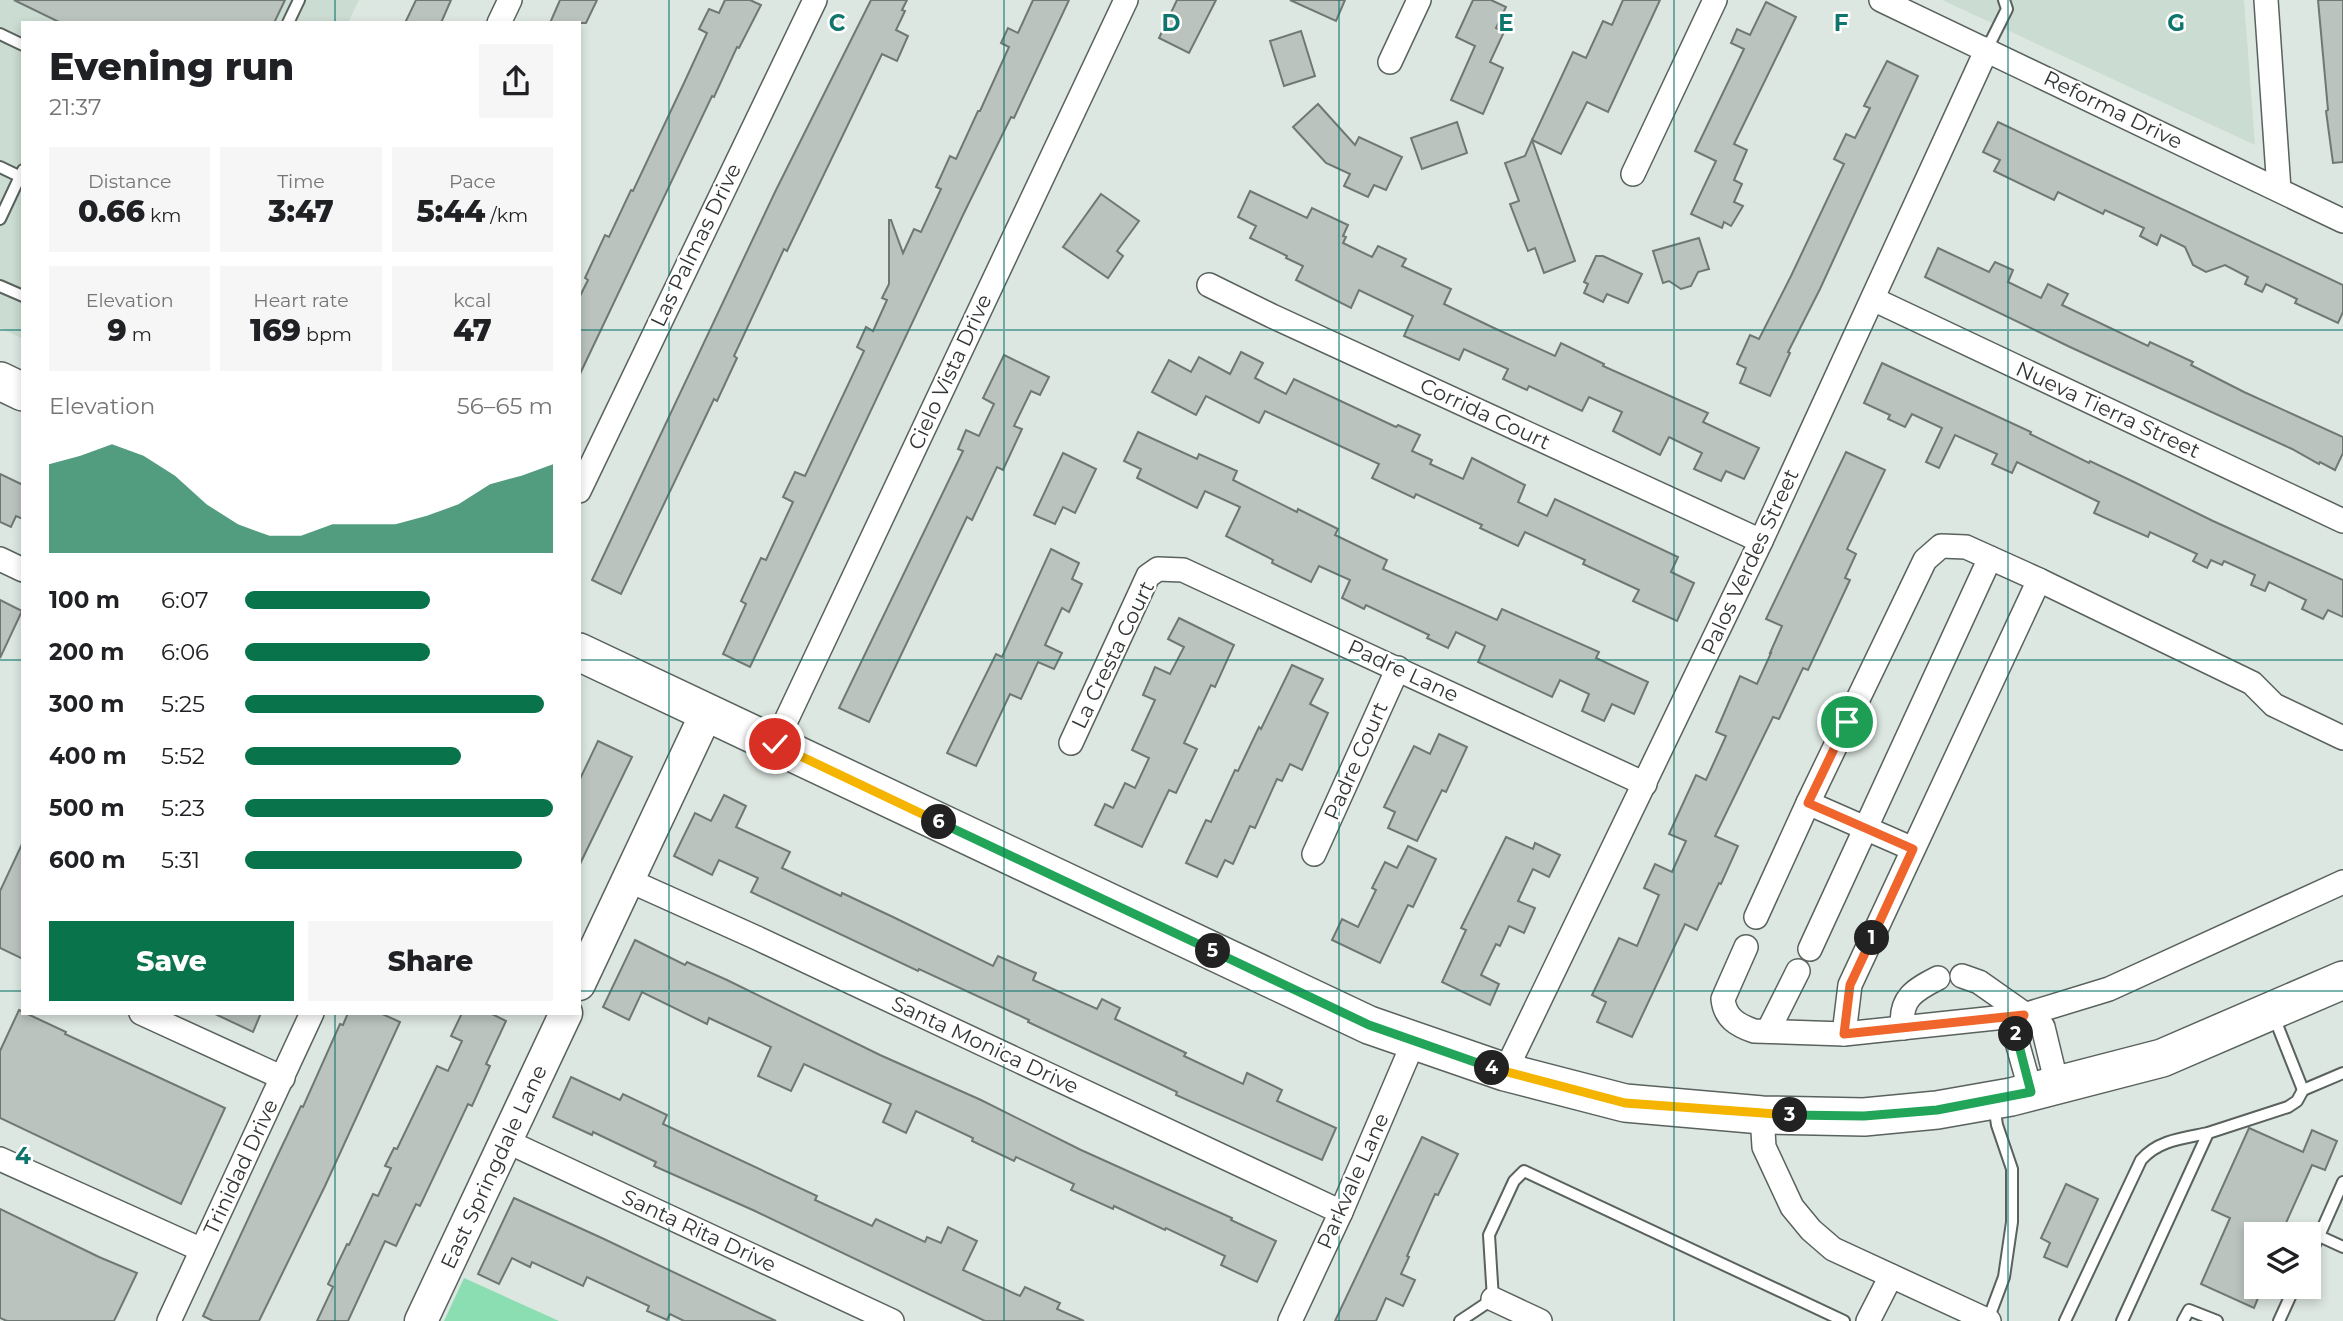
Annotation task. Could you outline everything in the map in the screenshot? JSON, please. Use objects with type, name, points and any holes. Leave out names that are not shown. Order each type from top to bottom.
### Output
[{"type":"main road","points":[[0,381],[21,391]]},
{"type":"main road","points":[[581,653],[1369,1025],[1505,1072],[1625,1103],[1762,1115],[1864,1116],[1937,1110],[2011,1097],[2162,1058],[2343,980]]},
{"type":"street","points":[[500,21],[510,0]]},
{"type":"street","name":"Las Palmas Drive","points":[[581,487],[814,0]]},
{"type":"street","name":"Cielo Vista Drive","points":[[775,744],[1126,0]]},
{"type":"street","points":[[1390,62],[1419,0]]},
{"type":"street","points":[[1633,174],[1715,0]]},
{"type":"street","name":"Reforma Drive","points":[[1881,0],[2343,221]]},
{"type":"street","points":[[2266,0],[2279,190]]},
{"type":"street","name":"Palos Verdes Street","points":[[1505,1072],[1760,541],[1987,49]]},
{"type":"street","name":"Corrida Court","points":[[1209,285],[1760,541]]},
{"type":"street","name":"Nueva Tierra Street","points":[[1873,299],[2343,521]]},
{"type":"street","points":[[1756,917],[1925,560],[1936,548],[1953,545],[1966,547],[2039,580],[2252,683],[2274,705],[2343,738]]},
{"type":"street","points":[[1810,949],[1990,558]]},
{"type":"street","points":[[0,559],[21,569]]},
{"type":"street","name":"Padre Lane","points":[[1158,569],[1183,570],[1645,784]]},
{"type":"street","name":"La Cresta Court","points":[[1070,743],[1149,576],[1158,569]]},
{"type":"street","points":[[1844,1034],[1850,985],[2039,580]]},
{"type":"street","name":"Padre Court","points":[[1314,854],[1398,668]]},
{"type":"street","points":[[581,980],[707,712]]},
{"type":"street","points":[[1808,803],[1913,849]]},
{"type":"street","name":"Santa Monica Drive","points":[[628,880],[782,949],[1341,1212]]},
{"type":"street","points":[[1746,947],[1724,993],[1724,1006],[1729,1017],[1741,1027],[1754,1031],[1844,1034],[2024,1015],[2109,989],[2343,881]]},
{"type":"street","points":[[1768,1031],[1798,971]]},
{"type":"street","points":[[1962,976],[1979,982],[2043,1027],[2044,1088]]},
{"type":"street","points":[[1903,1028],[1901,1012],[1908,999],[1918,988],[1938,978]]},
{"type":"street","points":[[145,1015],[283,1078]]},
{"type":"street","name":"Trinidad Drive","points":[[169,1321],[311,1015]]},
{"type":"street","name":"East Springdale Lane","points":[[421,1321],[565,1015]]},
{"type":"street","name":"Parkvale Lane","points":[[1290,1321],[1341,1212],[1414,1041]]},
{"type":"street","points":[[1762,1115],[1764,1147],[1792,1207],[1811,1230],[1833,1249],[1989,1321]]},
{"type":"street","name":"Santa Rita Drive","points":[[506,1141],[892,1321]]},
{"type":"street","points":[[0,1159],[202,1250]]},
{"type":"street","points":[[1868,1321],[1891,1276]]},
{"type":"street","points":[[1493,1299],[1539,1321]]},
{"type":"lane","points":[[289,21],[299,0]]},
{"type":"lane","points":[[1987,49],[2007,9],[2004,0]]},
{"type":"lane","points":[[0,34],[21,44]]},
{"type":"lane","points":[[0,167],[21,175]]},
{"type":"lane","points":[[0,219],[21,177]]},
{"type":"lane","points":[[0,286],[21,295]]},
{"type":"lane","points":[[2272,1011],[2303,1090]]},
{"type":"lane","points":[[2065,1321],[2141,1160],[2148,1152],[2169,1141],[2208,1133],[2288,1107],[2297,1101],[2303,1090],[2343,1073]]},
{"type":"lane","points":[[1989,1321],[2004,1278],[2012,1222],[2012,1169],[1997,1125],[1993,1099]]},
{"type":"lane","points":[[2122,1321],[2208,1133]]},
{"type":"lane","points":[[1460,1321],[1493,1299],[1489,1235],[1514,1181],[1524,1171],[1844,1321]]},
{"type":"lane","points":[[2321,1232],[2343,1182]]},
{"type":"lane","points":[[2321,1237],[2343,1247]]},
{"type":"lane","points":[[2279,1321],[2289,1299]]},
{"type":"lane","points":[[2183,1321],[2189,1310],[2217,1321]]},
{"type":"shaded area","points":[[0,0],[359,0],[349,21],[21,21],[21,338],[0,328]]},
{"type":"shaded area","points":[[1942,0],[2244,0],[2255,145]]},
{"type":"green space","points":[[464,1278],[559,1321],[444,1321]]},
{"type":"building","points":[[14,0],[285,0],[275,21],[57,21]]},
{"type":"building","points":[[416,0],[451,0],[442,21],[406,21]]},
{"type":"building","points":[[560,0],[597,0],[586,23],[551,21]]},
{"type":"building","points":[[725,0],[750,0],[761,5],[739,48],[737,47],[714,97],[712,96],[581,372],[581,294],[588,280],[585,278],[605,235],[609,237],[631,190],[633,191],[684,83],[707,33],[699,29],[709,9],[719,13]]},
{"type":"building","points":[[871,0],[907,0],[896,30],[908,36],[897,61],[882,54],[787,251],[784,249],[734,356],[737,358],[717,401],[714,399],[621,594],[592,580],[775,192]]},
{"type":"building","points":[[1033,0],[1069,0],[1014,118],[1011,117],[963,215],[750,667],[723,654],[746,604],[741,601],[761,558],[766,560],[793,502],[783,497],[795,472],[805,476],[864,351],[857,347],[866,327],[873,331],[887,300],[882,298],[889,284],[889,220],[903,253],[914,229],[921,232],[941,189],[936,187],[950,156],[956,159],[980,111],[1009,47],[1001,43],[1008,28],[1018,33]]},
{"type":"building","points":[[1177,0],[1216,0],[1189,53],[1159,38]]},
{"type":"building","points":[[1290,0],[1345,0],[1336,21]]},
{"type":"building","points":[[1473,0],[1491,0],[1506,7],[1496,28],[1504,32],[1490,62],[1503,68],[1483,114],[1451,100],[1475,46],[1456,37]]},
{"type":"building","points":[[1623,0],[1660,0],[1608,112],[1587,102],[1561,154],[1532,140],[1573,52],[1586,58],[1603,21],[1612,25]]},
{"type":"building","points":[[2318,0],[2343,0],[2343,162],[2333,163],[2326,111]]},
{"type":"building","points":[[1766,2],[1796,17],[1734,144],[1747,150],[1734,180],[1742,184],[1734,202],[1743,206],[1731,226],[1724,222],[1722,228],[1691,214],[1716,161],[1695,151],[1744,49],[1731,43],[1737,29],[1750,35]]},
{"type":"building","points":[[1301,31],[1315,76],[1284,86],[1270,41]]},
{"type":"building","points":[[1887,61],[1918,76],[1820,289],[1788,352],[1790,353],[1770,396],[1740,383],[1746,368],[1737,364],[1750,335],[1759,339],[1791,276],[1844,164],[1834,159],[1846,134],[1855,138],[1870,108],[1864,106]]},
{"type":"building","points":[[1318,104],[1355,145],[1359,137],[1402,157],[1386,190],[1374,185],[1368,197],[1344,186],[1350,174],[1326,163],[1293,127]]},
{"type":"building","points":[[1457,122],[1467,153],[1422,169],[1411,138]]},
{"type":"building","points":[[1998,122],[2343,285],[2343,312],[2338,323],[2295,303],[2297,299],[2266,284],[2262,292],[2245,284],[2248,277],[2225,265],[2206,272],[2193,265],[2185,247],[2161,235],[2157,245],[2140,236],[2144,228],[2105,210],[2103,214],[2058,192],[2054,200],[1994,171],[2000,160],[1983,152]]},
{"type":"building","points":[[1532,140],[1575,261],[1544,273],[1535,248],[1528,251],[1510,204],[1519,201],[1505,163],[1525,156]]},
{"type":"building","points":[[1250,191],[1307,218],[1312,208],[1348,225],[1343,243],[1372,257],[1378,246],[1406,259],[1402,266],[1451,289],[1444,304],[1555,356],[1561,343],[1604,364],[1603,366],[1708,413],[1703,422],[1759,448],[1744,479],[1726,471],[1721,481],[1694,469],[1702,453],[1669,437],[1660,455],[1613,431],[1622,412],[1589,397],[1582,411],[1529,386],[1527,390],[1503,379],[1508,369],[1464,349],[1459,360],[1404,336],[1413,316],[1359,290],[1351,308],[1296,280],[1303,266],[1250,238],[1256,226],[1238,217]]},
{"type":"building","points":[[1101,194],[1139,221],[1117,251],[1123,256],[1108,278],[1063,247]]},
{"type":"building","points":[[1699,238],[1709,269],[1698,272],[1691,286],[1681,289],[1669,281],[1663,283],[1653,251]]},
{"type":"building","points":[[1938,248],[1989,272],[1995,262],[2013,270],[2008,282],[2041,298],[2048,284],[2068,294],[2062,305],[2148,346],[2150,342],[2193,362],[2191,365],[2244,392],[2343,437],[2343,453],[2335,470],[1925,277]]},
{"type":"building","points":[[1596,256],[1603,256],[1642,274],[1628,303],[1607,294],[1603,302],[1584,293],[1588,284],[1584,282]]},
{"type":"building","points":[[1241,352],[1263,363],[1255,378],[1286,394],[1294,379],[1396,427],[1398,425],[1420,435],[1412,451],[1432,460],[1430,464],[1463,479],[1472,458],[1525,485],[1518,502],[1547,516],[1555,499],[1678,557],[1671,572],[1694,583],[1677,621],[1633,601],[1639,590],[1583,564],[1585,560],[1525,532],[1518,546],[1480,528],[1482,525],[1416,494],[1414,498],[1372,478],[1379,464],[1265,411],[1259,423],[1206,396],[1196,415],[1152,392],[1169,360],[1191,372],[1199,357],[1230,374]]},
{"type":"building","points":[[1004,355],[1049,377],[1040,395],[1031,391],[1014,426],[1022,429],[1003,470],[997,467],[972,520],[967,517],[869,722],[839,708],[963,451],[958,449],[966,430],[979,436],[994,404],[983,398]]},
{"type":"building","points":[[1882,363],[2031,432],[2030,434],[2089,463],[2090,461],[2343,580],[2343,617],[2328,610],[2323,619],[2302,609],[2306,600],[2269,582],[2265,591],[2251,585],[2255,575],[2224,561],[2222,565],[2211,560],[2207,568],[2193,561],[2197,554],[2150,532],[2148,537],[2094,513],[2099,502],[2017,462],[2012,473],[1992,464],[1997,454],[1955,435],[1939,468],[1926,462],[1942,428],[1912,414],[1905,427],[1888,419],[1890,415],[1864,403]]},
{"type":"building","points":[[1138,432],[1197,459],[1199,454],[1237,471],[1233,480],[1338,529],[1335,535],[1387,560],[1383,569],[1497,620],[1502,609],[1599,652],[1596,658],[1648,682],[1634,714],[1612,704],[1604,721],[1582,711],[1589,694],[1560,680],[1552,697],[1478,662],[1485,646],[1456,632],[1448,648],[1427,638],[1429,635],[1366,605],[1364,609],[1342,598],[1350,580],[1319,566],[1311,582],[1272,563],[1273,560],[1226,536],[1240,507],[1205,491],[1197,508],[1137,478],[1141,469],[1124,461]]},
{"type":"building","points":[[1846,452],[1885,470],[1847,549],[1856,554],[1845,578],[1850,580],[1808,670],[1803,668],[1779,719],[1773,717],[1715,836],[1738,846],[1721,884],[1719,883],[1697,930],[1685,924],[1632,1037],[1597,1022],[1606,1002],[1592,995],[1619,938],[1637,946],[1659,895],[1644,888],[1655,864],[1672,872],[1686,841],[1669,834],[1696,775],[1706,780],[1726,736],[1716,732],[1740,676],[1757,684],[1782,626],[1766,619]]},
{"type":"building","points":[[1063,453],[1096,469],[1075,513],[1063,507],[1055,524],[1034,515]]},
{"type":"building","points":[[0,474],[21,484],[21,518],[16,516],[11,527],[0,522]]},
{"type":"building","points":[[1051,549],[1079,563],[1072,579],[1082,584],[1069,612],[1062,608],[1045,645],[1062,653],[1054,669],[1038,662],[1021,699],[1010,694],[976,766],[947,753],[996,654],[1002,657]]},
{"type":"building","points":[[0,600],[21,610],[21,613],[0,658]]},
{"type":"building","points":[[1179,618],[1234,645],[1215,687],[1211,685],[1184,743],[1197,749],[1176,793],[1169,790],[1142,847],[1095,825],[1105,804],[1113,808],[1125,783],[1135,788],[1149,758],[1132,750],[1155,700],[1143,695],[1155,667],[1170,674],[1184,647],[1168,639]]},
{"type":"building","points":[[1292,665],[1323,679],[1310,704],[1328,713],[1302,770],[1290,764],[1282,781],[1277,779],[1255,828],[1250,826],[1233,864],[1225,860],[1217,877],[1186,863],[1206,820],[1211,822],[1235,770],[1238,771],[1259,727],[1261,729]]},
{"type":"building","points":[[1439,734],[1467,747],[1446,792],[1442,790],[1417,841],[1388,828],[1395,812],[1384,807],[1414,746],[1430,754]]},
{"type":"building","points":[[598,741],[632,757],[581,862],[581,777]]},
{"type":"building","points":[[724,795],[746,806],[736,827],[790,852],[782,868],[841,896],[842,893],[993,966],[998,956],[1036,973],[1033,980],[1097,1009],[1102,999],[1120,1008],[1115,1019],[1243,1084],[1247,1073],[1282,1090],[1277,1101],[1336,1128],[1322,1160],[1176,1095],[1177,1092],[1028,1022],[1029,1020],[751,892],[758,878],[719,860],[712,875],[674,856],[695,813],[711,821]]},
{"type":"building","points":[[1506,837],[1533,849],[1535,843],[1560,855],[1549,877],[1533,869],[1518,901],[1535,908],[1524,933],[1509,926],[1500,946],[1496,944],[1481,975],[1499,984],[1490,1005],[1442,982],[1466,930],[1461,928]]},
{"type":"building","points":[[21,846],[21,958],[0,948],[0,891]]},
{"type":"building","points":[[1408,846],[1436,859],[1413,907],[1408,905],[1380,963],[1332,940],[1342,919],[1358,927],[1376,890],[1372,888],[1385,862],[1397,868]]},
{"type":"building","points":[[635,940],[685,965],[687,962],[727,980],[1276,1241],[1257,1282],[1221,1265],[1225,1256],[1166,1228],[1165,1230],[1114,1206],[1113,1209],[1071,1190],[1074,1184],[1016,1157],[1014,1161],[916,1111],[906,1133],[883,1122],[891,1104],[804,1064],[791,1091],[758,1076],[771,1047],[709,1018],[707,1024],[642,992],[629,1020],[603,1007]]},
{"type":"building","points":[[19,1010],[21,1015],[30,1015],[225,1108],[181,1204],[0,1118],[0,1051]]},
{"type":"building","points":[[217,1015],[260,1015],[253,1032]]},
{"type":"building","points":[[347,1015],[384,1015],[400,1022],[325,1186],[259,1321],[213,1321],[203,1316],[340,1024],[343,1025]]},
{"type":"building","points":[[461,1015],[494,1015],[506,1021],[486,1064],[490,1066],[472,1106],[468,1104],[420,1206],[416,1204],[396,1246],[385,1241],[348,1321],[317,1321],[333,1287],[328,1284],[347,1244],[349,1245],[373,1194],[378,1196],[391,1168],[385,1166],[394,1148],[397,1149],[437,1066],[448,1071],[462,1041],[451,1036]]},
{"type":"building","points":[[571,1077],[620,1100],[623,1094],[667,1115],[663,1124],[817,1196],[815,1200],[872,1226],[876,1219],[925,1242],[927,1237],[941,1243],[948,1227],[977,1241],[963,1270],[1020,1296],[1025,1287],[1060,1303],[1057,1309],[1084,1321],[985,1321],[654,1166],[656,1162],[593,1132],[592,1135],[553,1117]]},
{"type":"building","points":[[2249,1128],[2303,1152],[2312,1130],[2337,1141],[2325,1170],[2312,1165],[2286,1222],[2244,1222],[2244,1299],[2258,1299],[2254,1308],[2201,1284],[2230,1218],[2212,1210]]},
{"type":"building","points":[[1422,1137],[1458,1154],[1438,1195],[1435,1194],[1407,1256],[1409,1257],[1401,1274],[1415,1280],[1403,1306],[1386,1298],[1376,1321],[1335,1321]]},
{"type":"building","points":[[2066,1184],[2098,1199],[2067,1267],[2044,1257],[2050,1243],[2041,1238]]},
{"type":"building","points":[[514,1198],[776,1321],[684,1321],[670,1314],[667,1320],[647,1311],[649,1306],[587,1277],[583,1286],[532,1262],[530,1267],[512,1258],[499,1284],[478,1274]]},
{"type":"building","points":[[0,1209],[137,1273],[114,1321],[7,1321],[0,1318]]},
{"type":"route","points":[[775,744],[1369,1025],[1505,1072],[1625,1103],[1762,1115],[1864,1116],[1937,1110],[2031,1092],[2015,1035],[2024,1015],[1844,1034],[1850,985],[1913,849],[1808,803],[1847,722]]}]
